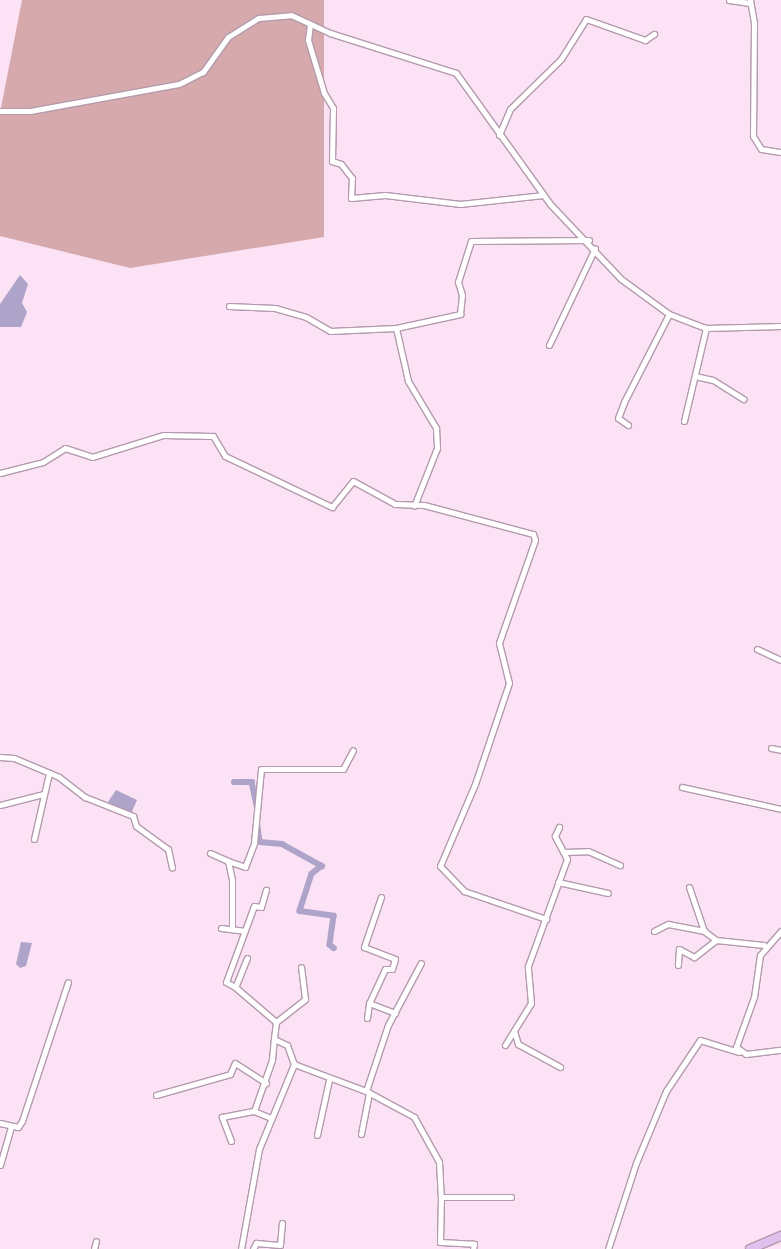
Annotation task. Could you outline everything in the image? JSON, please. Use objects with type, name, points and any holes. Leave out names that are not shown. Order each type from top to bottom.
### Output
[{"type":"highway","points":[[750,1249],[767,1245],[781,1236]]},
{"type":"street","points":[[729,0],[750,1],[754,24],[753,136],[760,149],[781,152]]},
{"type":"street","points":[[0,111],[30,111],[179,84],[203,72],[228,37],[259,18],[291,15],[310,24],[456,74],[544,195],[589,240],[621,279],[669,314],[706,328],[781,326]]},
{"type":"street","points":[[499,135],[510,109],[561,59],[586,18],[645,40],[654,34]]},
{"type":"street","points":[[310,24],[308,40],[333,108],[332,161],[341,164],[352,178],[351,198],[394,196],[460,204],[544,195]]},
{"type":"street","points":[[229,306],[275,308],[306,317],[330,331],[396,328],[460,314],[462,295],[458,282],[471,240],[589,240]]},
{"type":"street","points":[[549,345],[595,248]]},
{"type":"street","points":[[628,425],[618,418],[624,402],[669,314]]},
{"type":"street","points":[[396,328],[408,381],[436,428],[438,448],[414,506]]},
{"type":"street","points":[[684,421],[706,328]]},
{"type":"street","points":[[695,376],[713,380],[744,399]]},
{"type":"street","points":[[0,473],[28,467],[65,448],[92,457],[162,435],[213,436],[225,456],[332,507],[354,481],[396,504],[414,506],[533,534],[535,540],[500,643],[509,683],[475,784],[440,866],[464,891],[546,919]]},
{"type":"street","points":[[757,649],[781,660]]},
{"type":"street","points":[[771,748],[781,750]]},
{"type":"street","points":[[210,853],[245,867],[254,843],[262,769],[343,769],[353,750]]},
{"type":"street","points":[[0,757],[14,758],[49,773],[85,797],[132,816],[136,826],[168,849],[172,868]]},
{"type":"street","points":[[34,839],[49,773]]},
{"type":"street","points":[[682,787],[781,809]]},
{"type":"street","points":[[0,805],[43,794]]},
{"type":"street","points":[[505,1046],[531,1004],[528,966],[567,858],[555,836],[559,827]]},
{"type":"street","points":[[564,852],[588,851],[620,865]]},
{"type":"street","points":[[228,861],[232,880],[232,930]]},
{"type":"street","points":[[558,882],[608,893]]},
{"type":"street","points":[[689,887],[704,931]]},
{"type":"street","points":[[266,890],[260,907],[254,906],[226,982],[235,987],[276,1022]]},
{"type":"street","points":[[367,1018],[369,1003],[385,969],[392,969],[395,959],[364,948],[380,897]]},
{"type":"street","points":[[654,931],[668,924],[704,931],[716,940],[764,945]]},
{"type":"street","points":[[221,928],[244,931]]},
{"type":"street","points":[[739,1052],[736,1047],[754,997],[764,945],[781,931]]},
{"type":"street","points":[[678,965],[679,949],[694,957],[716,940]]},
{"type":"street","points":[[235,987],[247,958]]},
{"type":"street","points":[[361,1134],[367,1092],[395,1013],[421,963]]},
{"type":"street","points":[[254,1111],[266,1083],[276,1022],[305,999],[301,967]]},
{"type":"street","points":[[0,1124],[11,1127],[22,1121],[68,982]]},
{"type":"street","points":[[369,1003],[395,1013]]},
{"type":"street","points":[[514,1031],[518,1044],[560,1067]]},
{"type":"street","points":[[241,1249],[259,1149],[294,1064],[287,1045],[274,1039]]},
{"type":"street","points":[[608,1249],[636,1163],[666,1091],[700,1040],[739,1052],[781,1050]]},
{"type":"street","points":[[156,1095],[230,1074],[235,1063],[266,1083]]},
{"type":"street","points":[[294,1064],[329,1080],[367,1092],[414,1117],[439,1162],[441,1197],[440,1242],[474,1244],[473,1249]]},
{"type":"street","points":[[317,1135],[329,1080]]},
{"type":"street","points":[[230,1141],[222,1116],[254,1111],[271,1118]]},
{"type":"street","points":[[0,1165],[11,1127]]},
{"type":"street","points":[[441,1197],[510,1197]]},
{"type":"street","points":[[253,1249],[256,1243],[280,1245],[282,1223]]},
{"type":"street","points":[[94,1249],[96,1242]]},
{"type":"shaded area","points":[[22,0],[324,0],[324,237],[130,268],[0,236],[0,113]]},
{"type":"shaded area","points":[[20,275],[28,284],[22,303],[27,312],[21,327],[0,327],[0,304]]},
{"type":"shaded area","points":[[116,790],[137,800],[131,814],[108,802]]},
{"type":"shaded area","points":[[21,942],[32,943],[26,966],[20,968],[16,964]]},
{"type":"waterway","points":[[234,782],[252,782],[257,806]]},
{"type":"waterway","points":[[257,820],[260,842],[282,844],[322,866],[312,874],[300,911],[334,916],[330,945],[334,948]]}]
